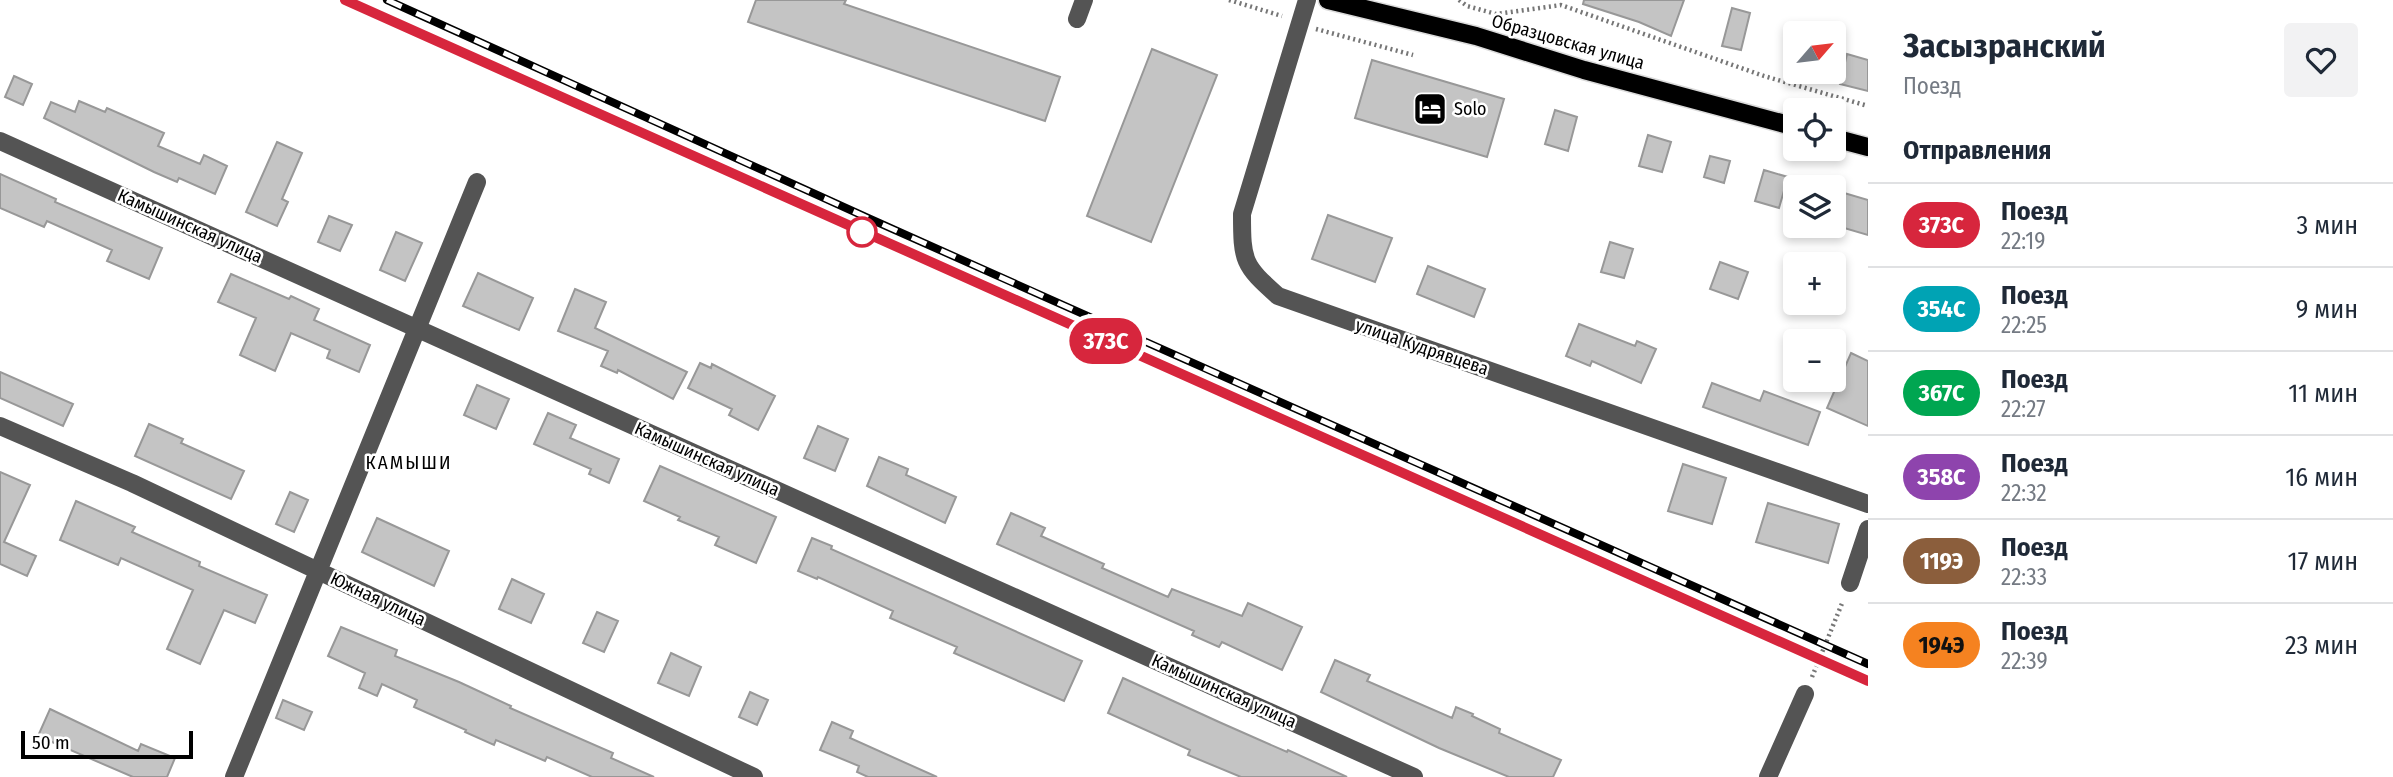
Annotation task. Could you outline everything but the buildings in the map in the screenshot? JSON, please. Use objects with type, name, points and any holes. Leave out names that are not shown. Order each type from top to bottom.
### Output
[{"type":"main road","name":"Образцовская улица","points":[[1328,0],[1476,36],[1584,70],[1783,124]]},
{"type":"main road","points":[[1846,141],[1868,147]]},
{"type":"street","points":[[1077,19],[1084,0]]},
{"type":"street","name":"улица Кудрявцева","points":[[1307,0],[1242,214],[1242,240],[1246,263],[1278,296],[1868,504]]},
{"type":"street","name":"Камышинская улица","points":[[0,141],[1414,777]]},
{"type":"street","points":[[234,777],[477,182]]},
{"type":"street","name":"Южная улица","points":[[0,426],[132,483],[754,777]]},
{"type":"street","points":[[1850,583],[1868,529]]},
{"type":"street","points":[[1768,777],[1805,694]]},
{"type":"path","points":[[1459,0],[1467,6],[1496,14],[1561,5],[1764,76],[1868,106]]},
{"type":"path","points":[[1805,694],[1850,583]]},
{"type":"railway","points":[[345,0],[1868,681]]},
{"type":"railway","points":[[387,0],[868,218],[1868,664]]},
{"type":"train","name":"373C","points":[[345,0],[1868,681]]},
{"type":"place","name":"Solo","points":[[1430,109]]},
{"type":"district","name":"КАМЫШИ","points":[[409,462]]}]
